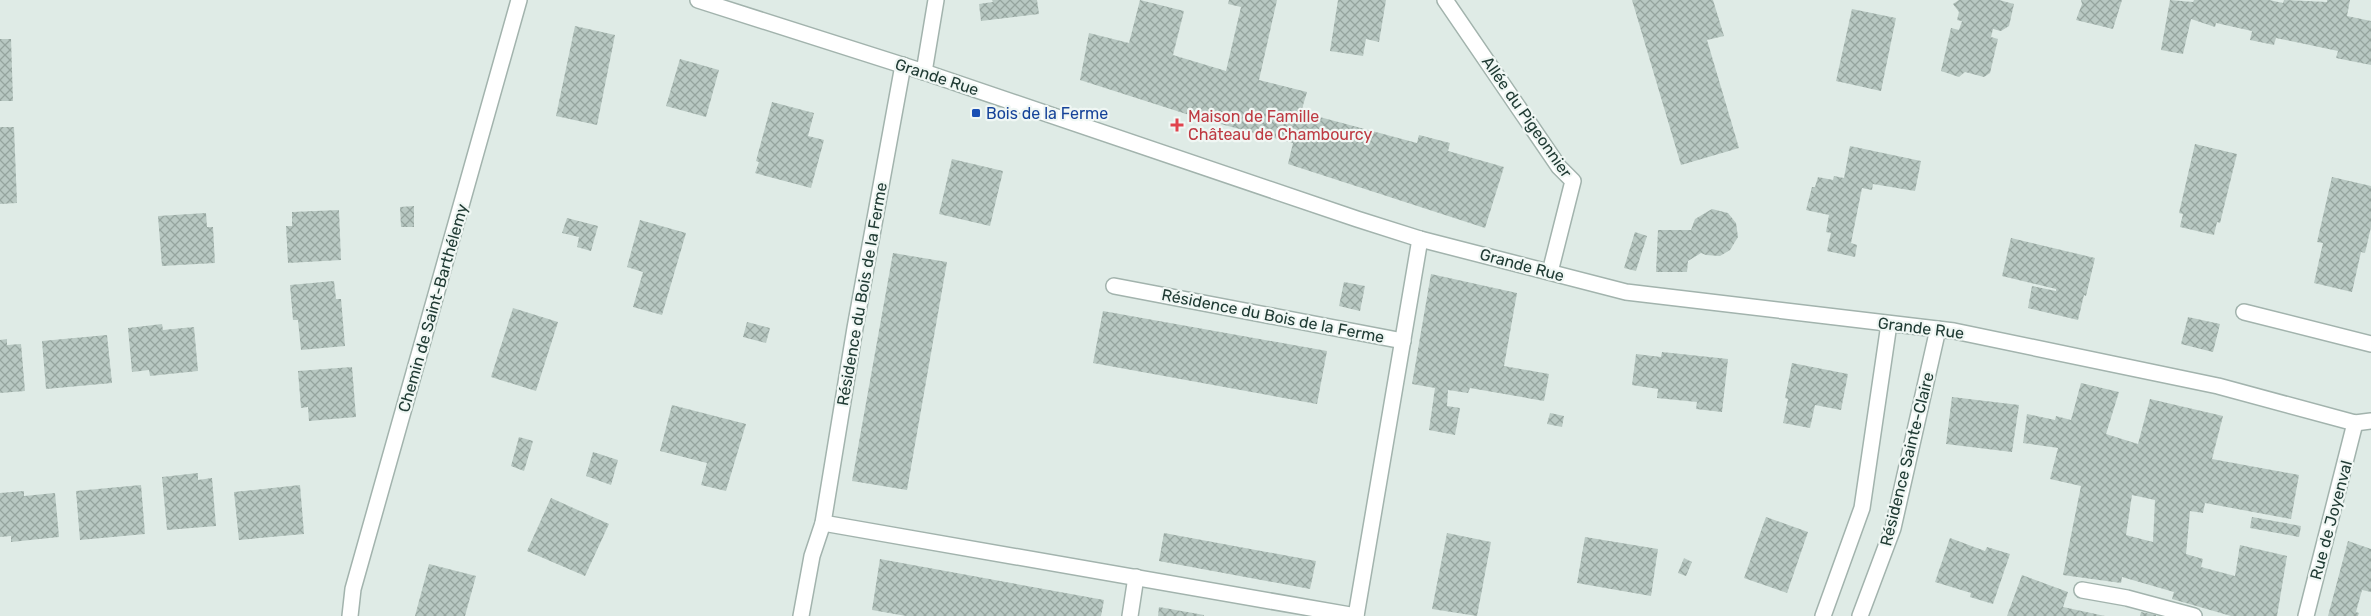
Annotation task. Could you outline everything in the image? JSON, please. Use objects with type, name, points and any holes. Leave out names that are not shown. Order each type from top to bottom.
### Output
[{"type":"street","name":"Chemin de Saint-Barthélemy","points":[[350,616],[353,589],[519,0]]},
{"type":"street","name":"Grande Rue","points":[[698,0],[903,65],[1278,193],[1420,238],[1626,292],[1938,329],[2218,386],[2355,423],[2371,421]]},
{"type":"street","points":[[924,72],[936,0]]},
{"type":"street","name":"Allée du Pigeonnier","points":[[1445,0],[1558,167],[1573,181],[1550,272]]},
{"type":"street","name":"Résidence du Bois de la Ferme","points":[[801,616],[812,556],[823,523],[855,328],[903,65]]},
{"type":"street","name":"Résidence du Bois de la Ferme","points":[[823,523],[1356,616],[1420,238]]},
{"type":"street","name":"Résidence du Bois de la Ferme","points":[[1114,286],[1403,341]]},
{"type":"street","points":[[2244,312],[2371,344]]},
{"type":"street","name":"Résidence Sainte-Claire","points":[[1823,616],[1862,508],[1890,324]]},
{"type":"street","name":"Résidence Sainte-Claire","points":[[1860,616],[1893,528],[1938,329]]},
{"type":"street","name":"Rue de Joyenval","points":[[2306,616],[2355,423]]},
{"type":"street","points":[[1130,616],[1136,577]]},
{"type":"street","points":[[2082,590],[2127,598],[2194,616]]},
{"type":"building","points":[[992,0],[1037,0],[1039,14],[981,21],[979,4],[993,2]]},
{"type":"building","points":[[1140,0],[1184,11],[1173,55],[1226,71],[1241,7],[1228,4],[1229,0],[1277,0],[1259,80],[1307,92],[1301,112],[1417,143],[1419,135],[1450,143],[1448,151],[1504,167],[1485,228],[1288,164],[1293,143],[1205,120],[1080,80],[1089,33],[1129,43]]},
{"type":"building","points":[[1338,0],[1386,0],[1379,42],[1366,39],[1363,56],[1330,51]]},
{"type":"building","points":[[1632,0],[1713,0],[1724,36],[1707,40],[1739,148],[1681,165]]},
{"type":"building","points":[[1959,0],[1999,0],[2014,4],[2009,26],[2001,31],[1993,29],[1991,37],[1998,39],[1990,73],[1984,77],[1965,72],[1959,77],[1941,71],[1951,28],[1959,30],[1962,21],[1957,20],[1959,12],[1953,4]]},
{"type":"building","points":[[2081,0],[2122,0],[2113,29],[2076,20],[2082,4]]},
{"type":"building","points":[[2170,0],[2193,2],[2194,0],[2269,0],[2283,3],[2284,0],[2327,2],[2327,0],[2350,0],[2347,16],[2371,21],[2371,65],[2336,58],[2338,51],[2276,38],[2274,45],[2250,40],[2252,31],[2216,23],[2215,27],[2191,19],[2183,54],[2161,50]]},
{"type":"building","points":[[1852,9],[1896,18],[1881,91],[1836,81]]},
{"type":"building","points":[[575,26],[615,35],[597,125],[556,116]]},
{"type":"building","points":[[0,39],[11,39],[13,101],[0,101]]},
{"type":"building","points":[[680,59],[719,70],[706,117],[666,106]]},
{"type":"building","points":[[772,102],[814,113],[808,136],[824,140],[811,188],[755,173],[759,162],[756,161]]},
{"type":"building","points":[[0,127],[14,127],[17,203],[0,204]]},
{"type":"building","points":[[2195,144],[2237,154],[2220,223],[2217,222],[2214,235],[2180,227],[2183,214],[2179,213]]},
{"type":"building","points":[[1850,146],[1921,161],[1915,191],[1873,184],[1872,190],[1862,188],[1851,243],[1857,245],[1855,257],[1827,251],[1831,233],[1826,232],[1829,215],[1806,210],[1812,187],[1815,187],[1818,177],[1833,180],[1834,176],[1844,178]]},
{"type":"building","points":[[952,159],[1003,171],[990,226],[939,214]]},
{"type":"building","points":[[2332,177],[2371,186],[2371,227],[2365,253],[2361,252],[2352,292],[2314,283],[2323,243],[2317,242]]},
{"type":"building","points":[[414,206],[414,227],[401,227],[400,207]]},
{"type":"building","points":[[1712,209],[1728,213],[1736,223],[1738,237],[1730,250],[1720,256],[1701,253],[1688,261],[1687,272],[1656,272],[1658,230],[1691,230],[1695,219]]},
{"type":"building","points":[[339,210],[341,260],[288,263],[286,226],[292,226],[292,212]]},
{"type":"building","points":[[206,213],[207,227],[213,227],[215,263],[162,266],[158,216]]},
{"type":"building","points":[[567,218],[598,226],[591,251],[577,247],[579,237],[562,233]]},
{"type":"building","points":[[640,220],[686,233],[662,315],[633,307],[643,272],[627,267]]},
{"type":"building","points":[[1635,232],[1647,236],[1636,271],[1624,268]]},
{"type":"building","points":[[2011,238],[2095,258],[2078,320],[2028,308],[2032,286],[2056,291],[2056,289],[2002,276]]},
{"type":"building","points":[[893,253],[947,262],[907,490],[852,481]]},
{"type":"building","points":[[1431,274],[1517,293],[1504,366],[1549,374],[1544,401],[1470,388],[1468,393],[1448,390],[1447,406],[1460,408],[1455,435],[1429,430],[1435,388],[1412,384]]},
{"type":"building","points":[[334,281],[336,299],[341,299],[345,346],[301,350],[298,320],[293,320],[290,285]]},
{"type":"building","points":[[1344,282],[1365,286],[1360,311],[1339,306]]},
{"type":"building","points":[[513,308],[558,322],[536,391],[491,377]]},
{"type":"building","points":[[1103,311],[1327,351],[1317,404],[1093,363]]},
{"type":"building","points":[[2188,317],[2220,324],[2213,352],[2181,344]]},
{"type":"building","points":[[747,322],[770,328],[766,343],[743,337]]},
{"type":"building","points":[[162,324],[163,330],[194,327],[198,371],[150,376],[149,370],[132,372],[128,328]]},
{"type":"building","points":[[107,335],[112,383],[46,389],[42,341]]},
{"type":"building","points":[[7,339],[7,345],[21,344],[25,391],[0,393],[0,340]]},
{"type":"building","points":[[1662,352],[1728,359],[1722,412],[1696,409],[1697,402],[1657,398],[1658,389],[1632,385],[1636,354],[1661,357]]},
{"type":"building","points":[[1792,363],[1848,374],[1841,410],[1815,405],[1810,428],[1783,423],[1788,399],[1785,398]]},
{"type":"building","points":[[352,367],[356,417],[309,421],[308,407],[301,408],[298,371]]},
{"type":"building","points":[[2081,383],[2119,392],[2106,434],[2138,444],[2150,399],[2223,416],[2212,459],[2299,475],[2291,519],[2205,503],[2203,513],[2190,511],[2186,554],[2203,559],[2201,567],[2235,576],[2240,545],[2287,556],[2277,616],[2231,616],[2172,599],[2174,592],[2122,577],[2121,583],[2063,575],[2081,486],[2050,479],[2058,448],[2023,443],[2027,414],[2055,420],[2056,416],[2071,420]],"holes":[[[2132,495],[2155,500],[2153,542],[2126,535]]]},
{"type":"building","points":[[1952,397],[2019,405],[2012,452],[1946,444]]},
{"type":"building","points":[[672,405],[746,424],[726,491],[701,485],[707,463],[660,451]]},
{"type":"building","points":[[1550,413],[1564,416],[1562,427],[1547,424]]},
{"type":"building","points":[[519,437],[533,441],[524,471],[511,466]]},
{"type":"building","points":[[593,452],[618,460],[611,485],[586,476]]},
{"type":"building","points":[[198,473],[198,480],[212,478],[216,526],[167,530],[162,477]]},
{"type":"building","points":[[141,485],[145,534],[80,540],[76,491]]},
{"type":"building","points":[[300,485],[304,534],[239,540],[234,492]]},
{"type":"building","points":[[24,491],[24,496],[55,493],[59,537],[11,542],[11,536],[0,537],[0,493]]},
{"type":"building","points":[[551,498],[609,524],[585,576],[527,551]]},
{"type":"building","points":[[1766,517],[1808,532],[1787,593],[1744,578]]},
{"type":"building","points":[[2252,517],[2301,526],[2299,537],[2250,528]]},
{"type":"building","points":[[1164,533],[1316,561],[1310,589],[1159,561]]},
{"type":"building","points":[[1447,533],[1491,542],[1477,616],[1432,609]]},
{"type":"building","points":[[1585,537],[1658,549],[1651,596],[1577,583]]},
{"type":"building","points":[[1950,538],[1985,551],[1987,547],[2010,554],[1993,604],[1970,597],[1971,593],[1935,582]]},
{"type":"building","points":[[2348,541],[2371,549],[2371,592],[2362,590],[2356,612],[2359,613],[2358,616],[2328,616]]},
{"type":"building","points":[[1684,558],[1692,562],[1686,576],[1678,573]]},
{"type":"building","points":[[880,559],[1104,600],[1101,616],[906,616],[872,610]]},
{"type":"building","points":[[429,564],[476,576],[465,616],[415,616]]},
{"type":"building","points":[[2022,575],[2068,592],[2063,607],[2105,616],[2007,616]]},
{"type":"building","points":[[1159,607],[1204,615],[1204,616],[1158,616]]},
{"type":"building","points":[[2141,612],[2156,615],[2156,616],[2140,616]]},
{"type":"place","name":"Bois de la Ferme","points":[[976,113]]},
{"type":"place","name":"Maison de Famille Château de Chambourcy","points":[[1177,125]]}]
